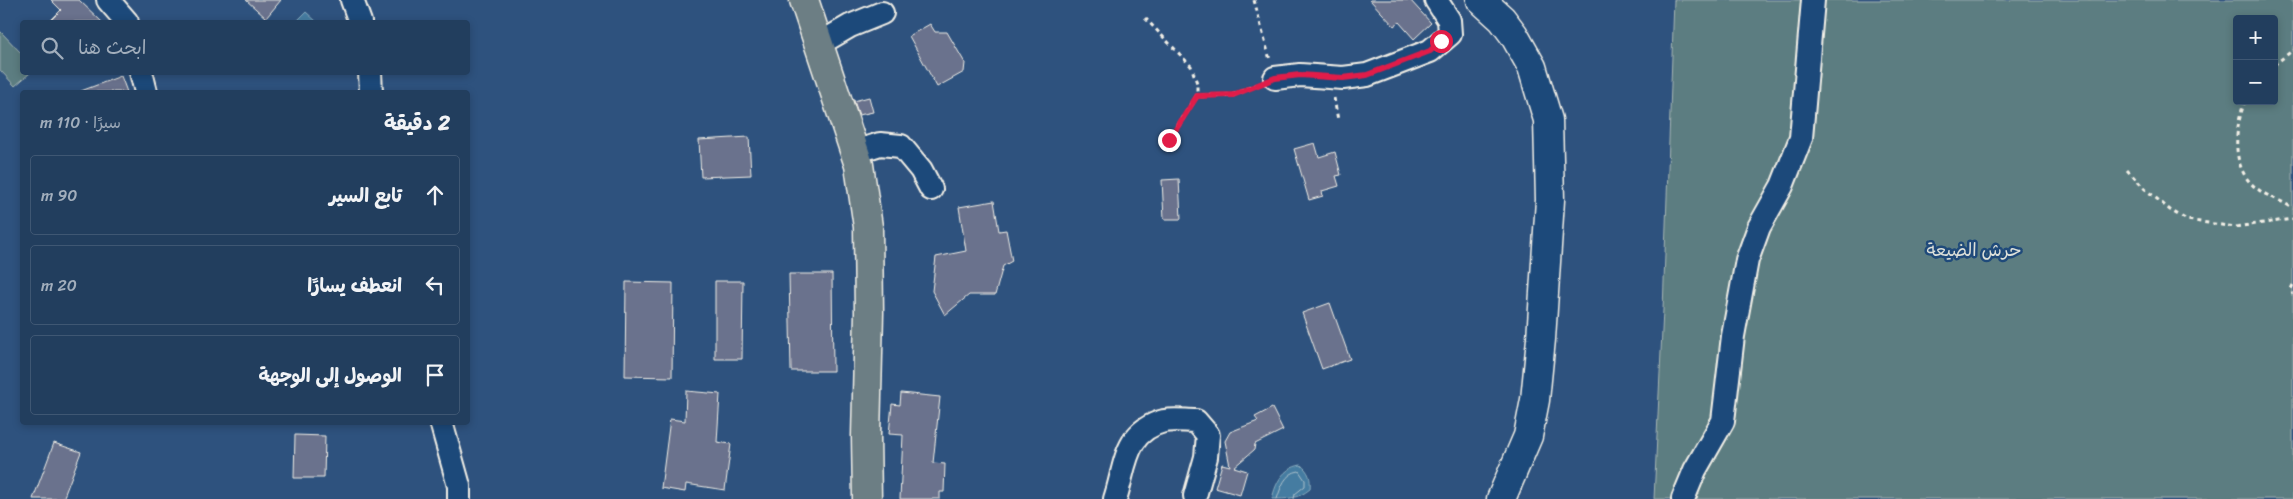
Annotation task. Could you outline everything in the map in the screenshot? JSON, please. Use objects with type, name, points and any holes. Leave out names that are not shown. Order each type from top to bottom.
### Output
[{"type":"main road","points":[[804,0],[855,152],[868,227],[867,499]]},
{"type":"street","points":[[108,0],[125,20]]},
{"type":"street","points":[[352,0],[359,20]]},
{"type":"street","points":[[1275,78],[1300,75],[1343,78],[1367,75],[1430,51],[1450,34],[1449,20],[1436,0]]},
{"type":"street","points":[[1481,0],[1502,19],[1514,35],[1532,67],[1548,120],[1550,200],[1535,400],[1528,436],[1501,499]]},
{"type":"street","points":[[1683,499],[1695,470],[1723,421],[1733,336],[1747,260],[1759,227],[1782,186],[1801,138],[1813,0]]},
{"type":"street","points":[[819,44],[850,26],[882,13]]},
{"type":"street","points":[[142,75],[146,90]]},
{"type":"street","points":[[370,75],[371,90]]},
{"type":"street","points":[[855,152],[880,144],[901,146],[921,170],[931,189]]},
{"type":"street","points":[[1115,499],[1131,443],[1143,430],[1165,421],[1196,421],[1208,435],[1206,457],[1195,496]]},
{"type":"street","points":[[442,425],[459,486],[459,499]]},
{"type":"path","points":[[1197,96],[1233,95],[1275,78],[1254,0]]},
{"type":"path","points":[[1145,18],[1191,66],[1197,83],[1197,96],[1169,140]]},
{"type":"path","points":[[2278,62],[2293,50]]},
{"type":"path","points":[[2244,105],[2236,148],[2244,177],[2257,189],[2293,209]]},
{"type":"path","points":[[2127,170],[2144,188],[2170,210],[2187,220],[2235,227],[2293,219]]},
{"type":"path","points":[[2293,285],[2291,289],[2293,295]]},
{"type":"green space","name":"حرش الضيعة","points":[[1674,0],[2293,0],[2293,499],[1654,499]]},
{"type":"green space","points":[[0,31],[20,52],[20,75],[28,75],[15,86],[0,70]]},
{"type":"water","points":[[306,12],[315,20],[298,20]]},
{"type":"water","points":[[1301,465],[1309,476],[1310,489],[1297,497],[1272,499],[1281,477],[1289,469]]},
{"type":"building","points":[[51,0],[79,0],[100,20],[51,20],[61,10]]},
{"type":"building","points":[[246,0],[281,0],[266,18]]},
{"type":"building","points":[[1370,0],[1410,0],[1431,23],[1414,39],[1399,22],[1394,26]]},
{"type":"building","points":[[930,24],[935,32],[947,32],[965,63],[964,72],[937,87],[909,36]]},
{"type":"building","points":[[121,76],[126,90],[84,90]]},
{"type":"building","points":[[869,97],[873,112],[859,115],[854,101]]},
{"type":"building","points":[[749,137],[751,175],[701,177],[699,140]]},
{"type":"building","points":[[1315,143],[1319,157],[1335,152],[1341,175],[1336,176],[1339,186],[1322,191],[1323,196],[1309,200],[1294,149]]},
{"type":"building","points":[[1179,179],[1181,219],[1164,219],[1162,180]]},
{"type":"building","points":[[994,201],[999,231],[1006,230],[1012,261],[1003,266],[995,295],[969,295],[945,315],[932,291],[936,257],[966,251],[959,207]]},
{"type":"building","points":[[789,274],[832,274],[833,371],[791,371]]},
{"type":"building","points":[[715,281],[743,281],[742,359],[715,359]]},
{"type":"building","points":[[626,282],[673,283],[672,377],[625,376]]},
{"type":"building","points":[[1330,303],[1350,359],[1322,369],[1302,313]]},
{"type":"building","points":[[686,391],[720,394],[717,442],[731,444],[725,490],[686,484],[685,492],[661,488],[670,419],[685,421]]},
{"type":"building","points":[[901,393],[940,397],[933,463],[945,464],[944,492],[940,492],[940,499],[900,499],[903,435],[889,434],[892,404],[900,405]]},
{"type":"building","points":[[1272,408],[1283,430],[1255,444],[1254,450],[1234,467],[1247,471],[1240,495],[1215,488],[1222,464],[1230,466],[1225,441],[1230,432],[1258,421],[1255,417]]},
{"type":"building","points":[[295,435],[325,436],[324,478],[294,478]]},
{"type":"building","points":[[54,443],[81,452],[63,499],[33,499]]},
{"type":"route","points":[[1169,140],[1197,96],[1233,95],[1275,78],[1300,75],[1343,78],[1367,75],[1430,51],[1441,41]]}]
